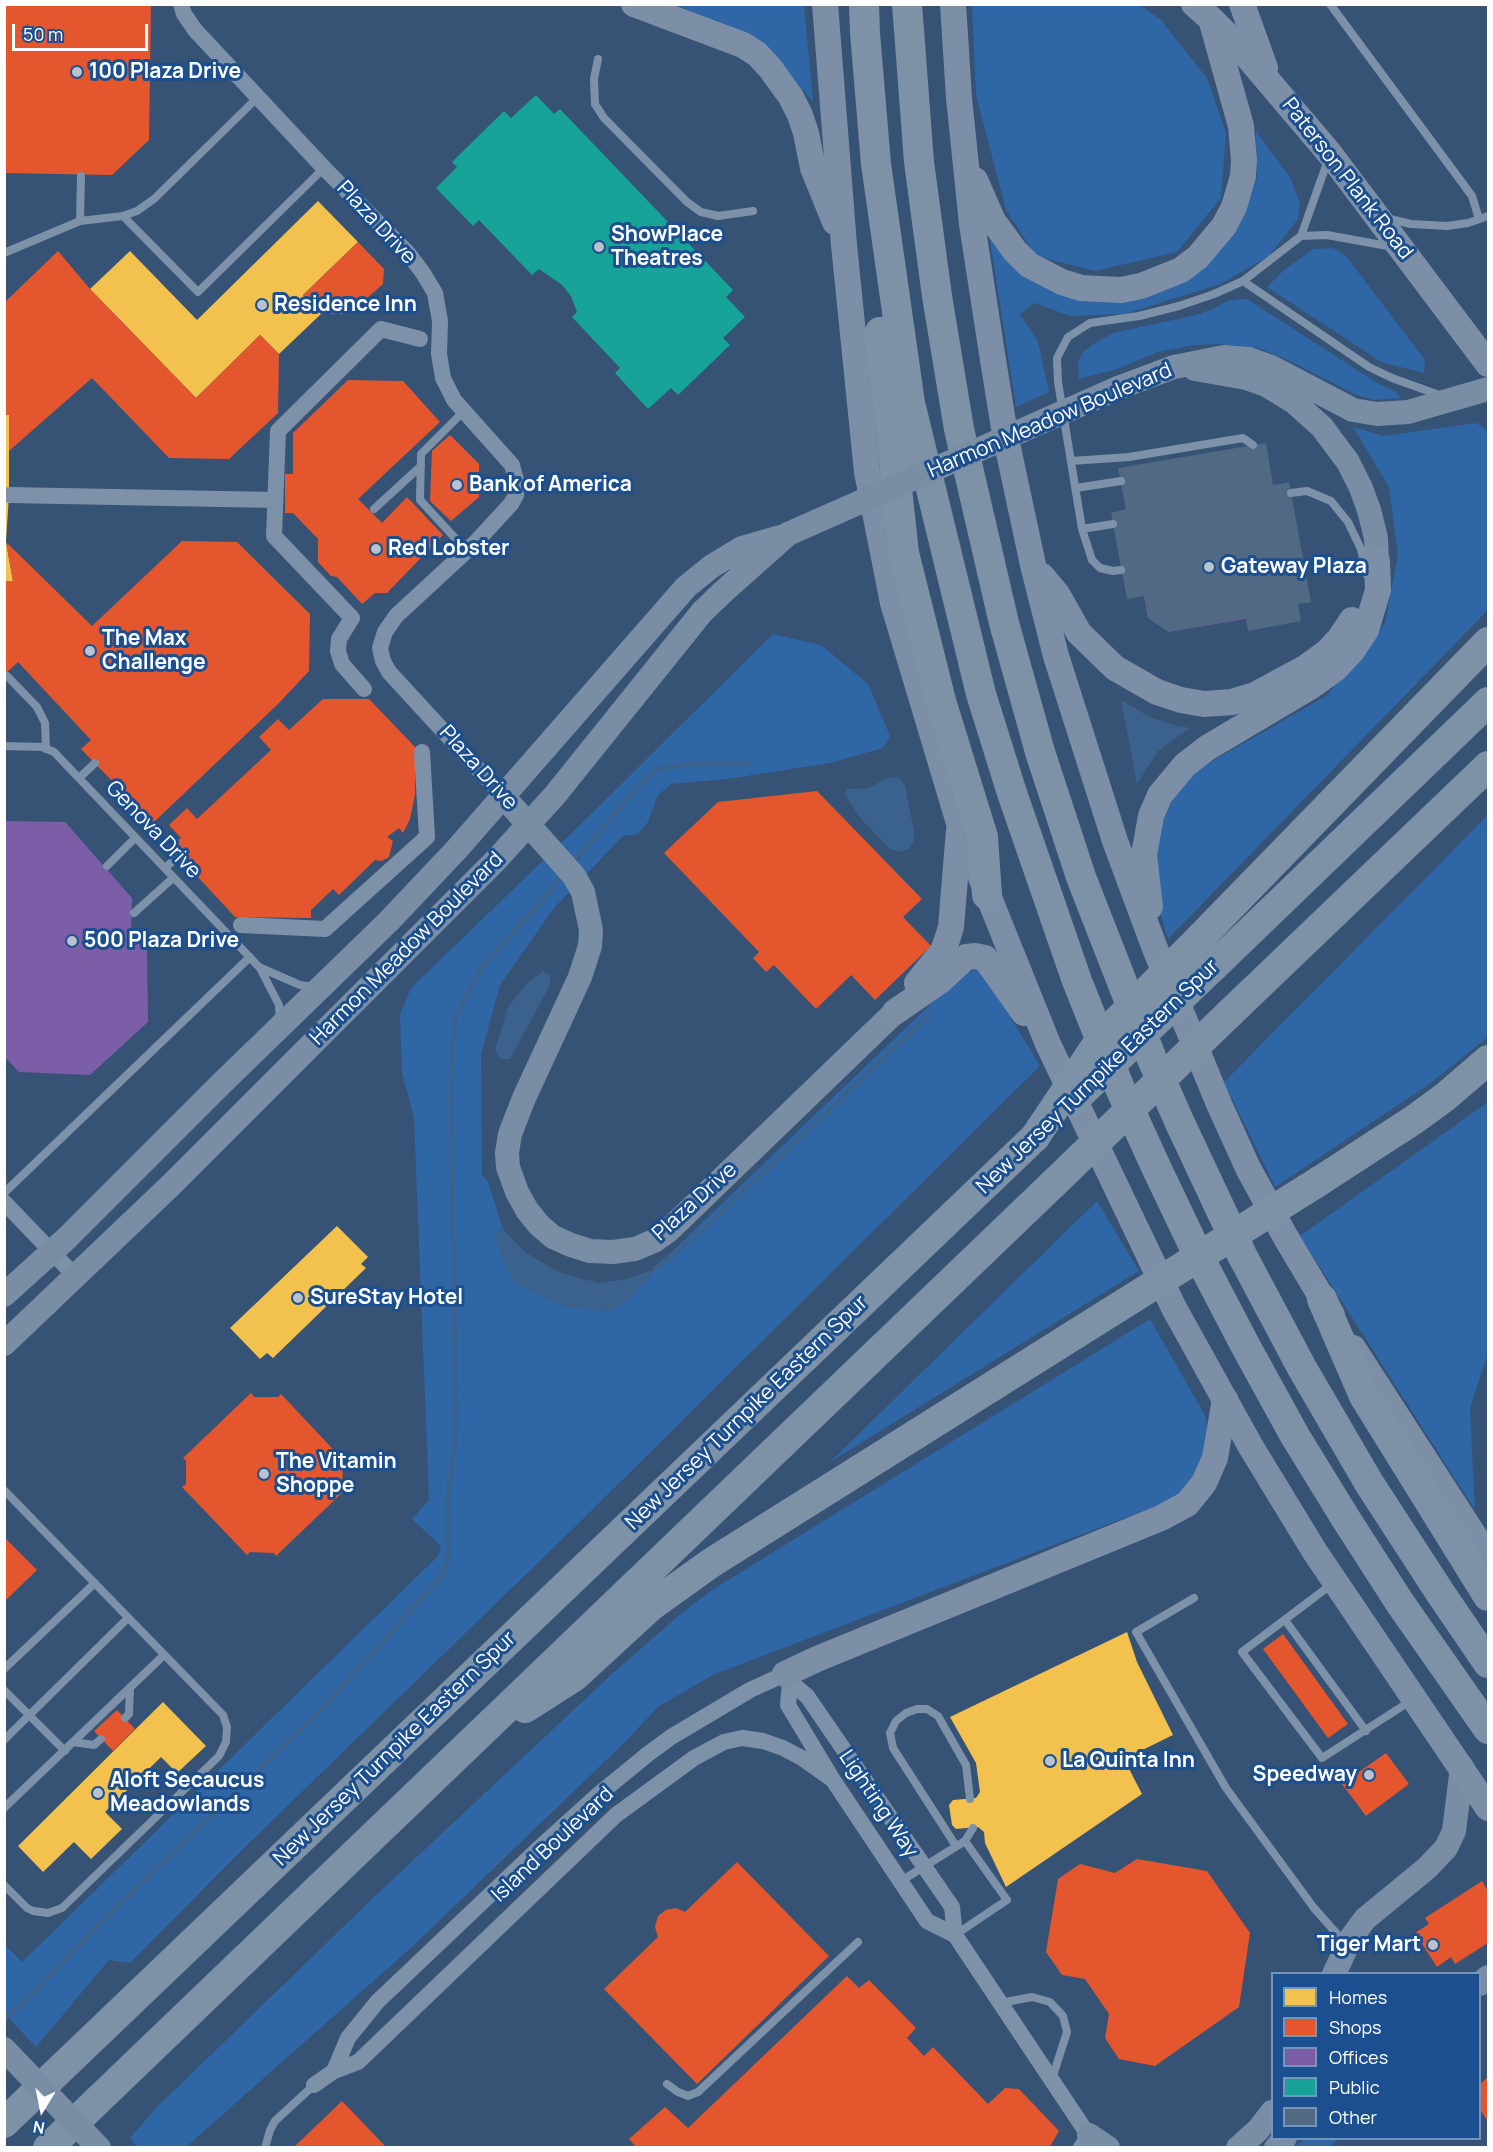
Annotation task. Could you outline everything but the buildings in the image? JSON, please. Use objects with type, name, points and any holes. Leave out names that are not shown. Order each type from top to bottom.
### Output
[{"type":"highway","points":[[864,4],[873,134],[882,217],[910,403],[981,694],[1012,793],[1077,981],[1119,1086],[1155,1167],[1197,1253],[1295,1436],[1419,1631],[1488,1729]]},
{"type":"highway","points":[[907,4],[920,162],[937,296],[959,429],[1004,623],[1040,752],[1081,877],[1105,943],[1170,1100],[1252,1274],[1302,1368],[1369,1483],[1488,1663]]},
{"type":"highway","points":[[882,217],[872,255],[903,544],[941,701],[983,837],[987,895]]},
{"type":"highway","points":[[1035,1137],[1104,1034],[1488,642]]},
{"type":"highway","name":"New Jersey Turnpike Eastern Spur","points":[[4,2123],[1488,702]]},
{"type":"highway","points":[[48,2148],[1488,766]]},
{"type":"highway","points":[[470,1743],[575,1676],[645,1611],[711,1563],[1423,1114],[1488,1059]]},
{"type":"highway","points":[[1322,1299],[1364,1396],[1488,1596]]},
{"type":"main road","points":[[634,4],[743,45],[757,54],[770,68],[791,97],[800,115],[807,133],[813,168],[844,245]]},
{"type":"main road","points":[[825,4],[844,245],[867,472],[879,538],[900,628],[959,823],[1048,1044],[1174,1308],[1262,1464],[1335,1582],[1488,1808]]},
{"type":"main road","points":[[953,4],[972,224],[1005,434],[1056,656],[1114,841],[1154,946],[1248,1168],[1322,1299],[1488,1557]]},
{"type":"main road","points":[[1242,4],[1269,80]]},
{"type":"main road","points":[[965,157],[988,211],[1003,236],[1029,265],[1045,275],[1081,288],[1121,290],[1141,286],[1181,270],[1198,257],[1224,226],[1234,207],[1243,176],[1241,126],[1202,12]]},
{"type":"main road","name":"Paterson Plank Road","points":[[1202,12],[1269,80],[1330,154],[1488,364]]},
{"type":"main road","points":[[1034,565],[1057,594],[1079,633],[1115,668],[1157,692],[1180,700],[1203,704],[1232,702],[1255,695],[1305,668],[1327,652],[1352,621],[1372,572]]},
{"type":"main road","points":[[1154,946],[1144,855],[1151,816],[1160,795],[1185,765],[1207,748],[1313,685],[1335,669],[1352,651],[1366,630],[1378,590],[1372,572]]},
{"type":"main road","points":[[895,1012],[944,951],[948,940],[959,823]]},
{"type":"main road","points":[[895,1012],[940,981],[966,957],[985,958],[1048,1044]]},
{"type":"main road","points":[[787,1678],[827,1654],[1161,1518],[1187,1504],[1204,1483],[1215,1458],[1225,1399]]},
{"type":"street","name":"Plaza Drive","points":[[181,4],[184,14],[195,30],[324,168],[408,253],[435,293],[440,321],[439,354],[443,378],[454,400],[512,465],[517,484],[512,504],[396,616],[385,632],[380,648],[389,672],[574,876],[583,892],[591,930],[590,946],[580,977],[524,1098],[510,1134],[507,1153],[508,1167],[526,1210],[552,1237],[590,1251],[613,1252],[635,1249],[654,1241],[668,1231],[895,1012]]},
{"type":"street","points":[[364,689],[342,664],[338,651],[339,639],[352,618],[273,536],[278,431],[381,329],[420,339]]},
{"type":"street","name":"Harmon Meadow Boulevard","points":[[4,1295],[52,1253],[397,914],[686,587],[712,566],[742,548],[788,534],[1118,388],[1174,367],[1224,357],[1249,359],[1271,367],[1353,410],[1377,414],[1408,412],[1488,389]]},
{"type":"street","points":[[1174,367],[1246,378],[1282,394],[1310,415],[1335,442],[1361,488],[1376,538],[1372,572]]},
{"type":"street","points":[[9,495],[275,500]]},
{"type":"street","name":"Harmon Meadow Boulevard","points":[[4,1344],[171,1185],[529,825],[702,612],[788,534]]},
{"type":"street","points":[[241,925],[325,929],[427,837],[422,752]]},
{"type":"street","points":[[4,1202],[76,1277]]},
{"type":"street","name":"Lighting Way","points":[[787,1678],[788,1705],[833,1780],[927,1921],[955,1935]]},
{"type":"street","name":"Lighting Way","points":[[787,1678],[807,1696],[952,1908],[955,1935],[1052,2079],[1091,2142]]},
{"type":"street","name":"Island Boulevard","points":[[334,2071],[348,2038],[377,2002],[599,1794],[671,1737],[750,1690],[787,1678]]},
{"type":"street","name":"Island Boulevard","points":[[314,2085],[334,2071],[358,2062],[616,1815],[694,1758],[724,1742],[742,1738],[764,1741],[802,1758],[833,1780]]},
{"type":"street","points":[[1335,1972],[1347,1945],[1365,1919],[1427,1868],[1446,1848],[1454,1831],[1462,1767]]},
{"type":"street","points":[[1343,1972],[1347,1945]]},
{"type":"street","points":[[4,2049],[99,2148]]},
{"type":"street","points":[[1238,2148],[1258,2130],[1271,2113]]},
{"type":"lane","points":[[1330,4],[1472,196],[1484,217],[1468,223],[1447,226],[1411,224],[1376,216]]},
{"type":"lane","points":[[598,59],[594,79],[595,104],[604,118],[687,202],[701,212],[718,216],[753,211]]},
{"type":"lane","points":[[4,253],[80,220],[123,216],[137,211],[153,199],[258,97]]},
{"type":"lane","points":[[1120,570],[1100,568],[1092,560],[1082,529],[1057,358],[1068,337],[1090,323],[1139,316],[1179,306],[1243,281],[1301,236],[1330,154]]},
{"type":"lane","points":[[123,216],[198,292],[324,168]]},
{"type":"lane","points":[[80,220],[81,176]]},
{"type":"lane","points":[[1301,236],[1327,235],[1401,248]]},
{"type":"lane","points":[[1243,281],[1369,366],[1392,378],[1451,400]]},
{"type":"lane","points":[[464,411],[421,454],[420,500],[466,550]]},
{"type":"lane","points":[[1071,460],[1129,457],[1243,438],[1253,445]]},
{"type":"lane","points":[[374,509],[421,466]]},
{"type":"lane","points":[[1076,488],[1120,481]]},
{"type":"lane","points":[[1292,493],[1307,491],[1331,501],[1348,522],[1372,572]]},
{"type":"lane","points":[[1082,529],[1113,524]]},
{"type":"lane","points":[[4,746],[46,749],[45,723],[37,707],[8,676]]},
{"type":"lane","name":"Genova Drive","points":[[46,749],[54,752],[261,968],[279,1005],[281,1027]]},
{"type":"lane","points":[[79,778],[95,763]]},
{"type":"lane","points":[[107,866],[135,838]]},
{"type":"lane","points":[[165,868],[176,858]]},
{"type":"lane","points":[[134,913],[173,878]]},
{"type":"lane","points":[[4,1193],[250,957]]},
{"type":"lane","name":"Genova Drive","points":[[261,968],[300,986],[321,989]]},
{"type":"lane","points":[[4,1490],[223,1715],[227,1727],[227,1735],[219,1756],[62,1908],[48,1913],[33,1911],[4,1885]]},
{"type":"lane","points":[[1335,1582],[1242,1652],[1322,1758],[1414,1699]]},
{"type":"lane","points":[[4,1669],[95,1583]]},
{"type":"lane","points":[[1194,1598],[1136,1632],[1226,1788],[1314,1908],[1347,1945]]},
{"type":"lane","points":[[4,1740],[128,1618]]},
{"type":"lane","points":[[1285,1620],[1366,1731]]},
{"type":"lane","points":[[4,1809],[164,1655]]},
{"type":"lane","points":[[125,1718],[129,1714],[130,1688]]},
{"type":"lane","points":[[4,1690],[64,1751]]},
{"type":"lane","points":[[956,1846],[893,1748],[890,1733],[896,1720],[917,1709],[927,1709],[938,1716],[966,1765],[970,1799]]},
{"type":"lane","points":[[73,1742],[94,1745],[101,1739]]},
{"type":"lane","points":[[901,1881],[966,1841],[973,1828]]},
{"type":"lane","points":[[955,1935],[1007,1900],[966,1841]]},
{"type":"lane","points":[[667,2084],[688,2096],[698,2092],[858,1942]]},
{"type":"lane","points":[[1000,2003],[1032,1997],[1050,2002],[1062,2016],[1067,2032],[1052,2079]]},
{"type":"lane","points":[[265,2148],[275,2121],[314,2085]]},
{"type":"shaded area","points":[[678,5],[804,5],[813,102],[771,52]]},
{"type":"shaded area","points":[[972,5],[1140,5],[1161,20],[1207,78],[1226,133],[1221,198],[1177,252],[1095,271],[1036,256],[1006,210],[976,95]]},
{"type":"shaded area","points":[[1256,131],[1291,179],[1300,204],[1298,219],[1269,256],[1220,284],[1125,314],[1070,316],[1034,303],[1020,314],[1038,342],[1049,392],[1016,407],[990,240],[1022,274],[1075,298],[1189,279],[1233,235],[1257,177]]},
{"type":"shaded area","points":[[1333,248],[1346,256],[1425,360],[1424,373],[1381,362],[1267,287],[1283,271],[1313,249]]},
{"type":"shaded area","points":[[1247,299],[1379,384],[1395,391],[1401,398],[1373,400],[1354,394],[1288,360],[1258,348],[1219,344],[1194,345],[1158,352],[1117,369],[1079,379],[1078,363],[1083,352],[1113,333],[1196,315],[1229,300]]},
{"type":"shaded area","points":[[1476,423],[1488,430],[1488,610],[1168,939],[1154,893],[1157,834],[1183,778],[1326,696],[1385,623],[1398,555],[1389,487],[1353,427],[1384,436]]},
{"type":"shaded area","points":[[773,634],[821,645],[868,684],[890,736],[883,748],[830,763],[727,779],[671,784],[658,795],[648,822],[638,834],[623,836],[554,908],[500,985],[481,1054],[482,1175],[488,1182],[503,1229],[496,1232],[566,1307],[609,1311],[645,1283],[658,1265],[963,974],[982,968],[1000,990],[1012,1020],[1040,1066],[586,1516],[241,1851],[130,1963],[109,1960],[36,2047],[5,2014],[4,1944],[22,1962],[438,1556],[441,1546],[412,1519],[429,1500],[414,1118],[402,1073],[400,1015],[411,988]]},
{"type":"shaded area","points":[[1121,700],[1150,717],[1190,728],[1158,751],[1137,784]]},
{"type":"shaded area","points":[[890,777],[899,778],[905,785],[914,831],[914,842],[909,849],[899,852],[889,848],[861,819],[845,795],[846,789],[868,788]]},
{"type":"shaded area","points":[[1488,815],[1488,1037],[1428,1085],[1275,1187],[1224,1082]]},
{"type":"shaded area","points":[[543,971],[551,976],[549,987],[510,1059],[500,1059],[495,1050],[508,1007],[527,983]]},
{"type":"shaded area","points":[[1488,1102],[1488,1353],[1470,1408],[1475,1510],[1300,1236]]},
{"type":"shaded area","points":[[1097,1201],[1139,1271],[830,1462]]},
{"type":"shaded area","points":[[503,1229],[525,1252],[558,1272],[599,1283],[626,1279],[655,1269],[645,1283],[623,1304],[609,1311],[566,1307],[519,1286],[510,1276],[497,1245],[496,1232]]},
{"type":"shaded area","points":[[1150,1319],[1206,1417],[1209,1453],[1180,1497],[715,1674],[659,1706],[624,1743],[413,1946],[186,2147],[137,2147],[130,2138],[156,2108],[374,1897],[612,1674],[677,1617],[712,1590]]},
{"type":"shaded area","points":[[1304,2140],[1338,2140],[1328,2147],[1294,2147]]},
{"type":"waterway","points":[[573,863],[637,787],[657,769],[689,764],[748,763]]},
{"type":"waterway","points":[[4,2019],[323,1708],[439,1579],[448,1561],[448,1501],[456,1428],[451,1097],[454,1019],[483,965],[563,875]]},
{"type":"waterway","points":[[655,1269],[708,1225],[929,1015]]},
{"type":"place","name":"100 Plaza Drive","points":[[77,72]]},
{"type":"place","name":"ShowPlace Theatres","points":[[599,247]]},
{"type":"place","name":"Residence Inn","points":[[262,305]]},
{"type":"place","name":"Bank of America","points":[[457,485]]},
{"type":"place","name":"Red Lobster","points":[[376,549]]},
{"type":"place","name":"Gateway Plaza","points":[[1209,567]]},
{"type":"place","name":"The Max Challenge","points":[[90,651]]},
{"type":"place","name":"500 Plaza Drive","points":[[72,941]]},
{"type":"place","name":"SureStay Hotel","points":[[298,1298]]},
{"type":"place","name":"The Vitamin Shoppe","points":[[264,1474]]},
{"type":"place","name":"La Quinta Inn","points":[[1050,1761]]},
{"type":"place","name":"Speedway","points":[[1369,1775]]},
{"type":"place","name":"Aloft Secaucus Meadowlands","points":[[98,1793]]},
{"type":"place","name":"Tiger Mart","points":[[1433,1945]]}]
